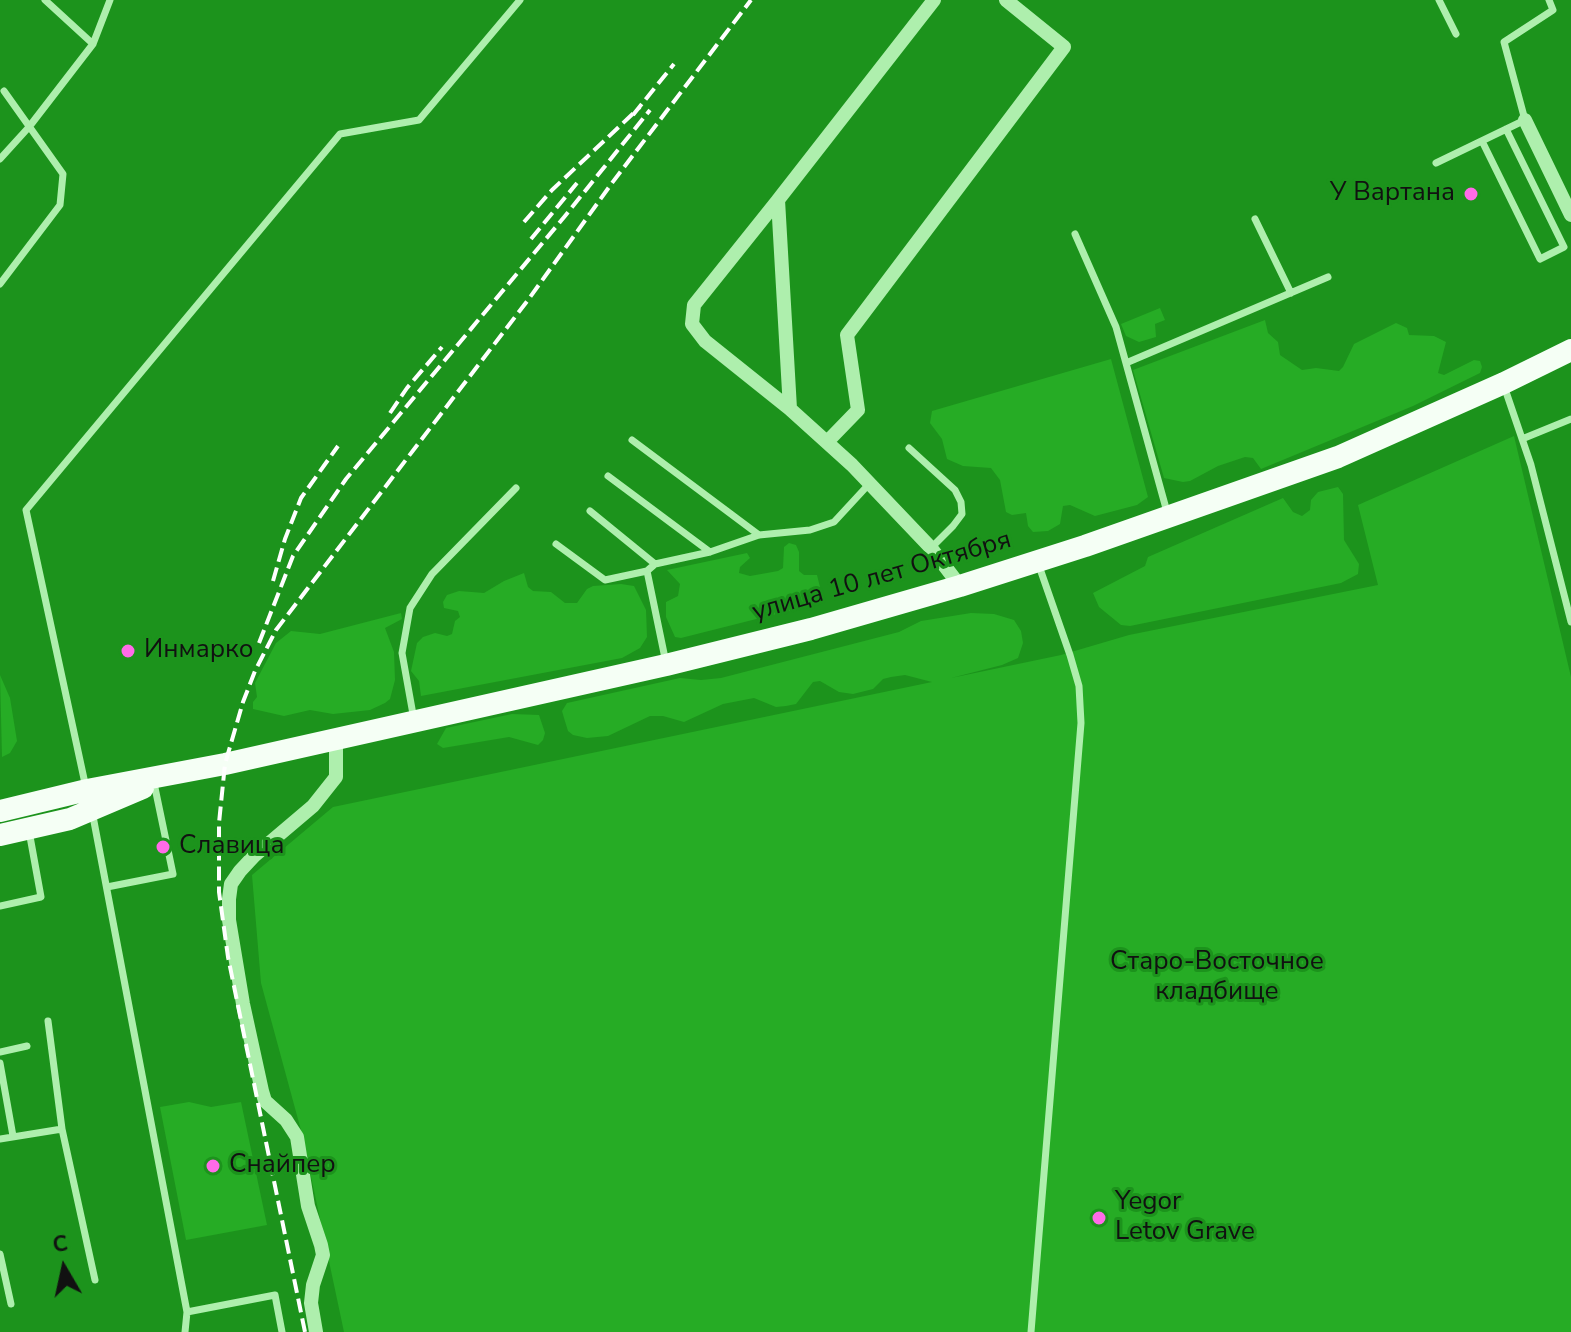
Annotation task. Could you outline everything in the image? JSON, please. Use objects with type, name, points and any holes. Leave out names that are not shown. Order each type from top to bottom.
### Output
[{"type":"main road","name":"улица 10 лет Октября","points":[[0,835],[29,830],[90,801],[182,772],[666,665],[811,629],[960,586],[1338,457],[1571,350]]},
{"type":"main road","name":"улица 10 лет Октября","points":[[0,811],[90,801],[182,772]]},
{"type":"street","points":[[934,0],[694,305],[692,324],[705,341],[790,409],[870,483],[931,548],[960,586]]},
{"type":"street","points":[[827,442],[858,410],[847,335],[1064,47],[1006,0]]},
{"type":"street","points":[[1525,120],[1571,215]]},
{"type":"street","points":[[778,200],[790,409]]},
{"type":"street","points":[[316,1332],[311,1303],[313,1285],[323,1255],[321,1245],[308,1206],[297,1137],[286,1120],[265,1101],[262,1091],[243,1004],[229,920],[229,899],[231,884],[240,871],[313,806],[336,777],[336,738]]},
{"type":"lane","points":[[45,0],[93,44]]},
{"type":"lane","points":[[0,159],[29,127],[93,44],[110,0]]},
{"type":"lane","points":[[185,1332],[187,1312],[107,887],[26,510],[340,134],[419,120],[520,0]]},
{"type":"lane","points":[[1439,0],[1456,34]]},
{"type":"lane","points":[[1436,163],[1525,120],[1504,42],[1553,10],[1549,0]]},
{"type":"lane","points":[[0,284],[60,205],[63,174],[4,91]]},
{"type":"lane","points":[[1482,141],[1540,259],[1564,247],[1506,129]]},
{"type":"lane","points":[[1255,219],[1291,293]]},
{"type":"lane","points":[[1075,234],[1116,327],[1168,517]]},
{"type":"lane","points":[[1126,363],[1328,277]]},
{"type":"lane","points":[[1504,383],[1571,622]]},
{"type":"lane","points":[[1522,439],[1571,419]]},
{"type":"lane","points":[[632,440],[759,535]]},
{"type":"lane","points":[[909,448],[955,490],[961,502],[962,514],[931,548]]},
{"type":"lane","points":[[608,476],[710,552]]},
{"type":"lane","points":[[556,544],[605,580],[647,571],[655,564],[710,552],[759,535],[810,530],[834,522],[870,483]]},
{"type":"lane","points":[[415,722],[402,653],[410,608],[432,574],[516,488]]},
{"type":"lane","points":[[590,511],[655,564]]},
{"type":"lane","points":[[1031,1332],[1081,723],[1079,686],[1037,562]]},
{"type":"lane","points":[[647,571],[666,665]]},
{"type":"lane","points":[[107,887],[173,874],[154,783]]},
{"type":"lane","points":[[0,906],[41,897],[29,830]]},
{"type":"lane","points":[[48,1021],[62,1129],[95,1280]]},
{"type":"lane","points":[[0,1052],[27,1046]]},
{"type":"lane","points":[[0,1063],[13,1136]]},
{"type":"lane","points":[[0,1139],[62,1129]]},
{"type":"lane","points":[[0,1254],[11,1304]]},
{"type":"lane","points":[[187,1312],[275,1295],[282,1332]]},
{"type":"green space","points":[[1160,308],[1165,320],[1155,324],[1156,337],[1139,342],[1126,336],[1121,324]]},
{"type":"green space","points":[[1265,320],[1268,333],[1278,342],[1280,355],[1302,370],[1339,371],[1354,344],[1396,323],[1407,328],[1409,335],[1434,336],[1446,342],[1438,373],[1444,375],[1474,360],[1480,361],[1482,367],[1480,373],[1413,406],[1261,469],[1253,458],[1245,457],[1218,466],[1190,481],[1164,478],[1133,370]]},
{"type":"green space","points":[[1111,359],[1148,497],[1137,505],[1095,516],[1070,505],[1063,506],[1060,524],[1048,531],[1033,532],[1028,526],[1026,513],[1012,515],[1006,512],[1000,480],[991,468],[963,466],[947,459],[942,439],[930,423],[932,411]]},
{"type":"green space","name":"Старо-Восточное кладбище","points":[[1514,436],[1571,677],[1571,1332],[344,1332],[302,1134],[261,983],[252,875],[333,807],[932,682],[905,675],[891,677],[883,679],[873,689],[853,694],[839,692],[820,681],[813,682],[796,704],[776,707],[754,698],[723,704],[684,722],[650,716],[608,736],[587,738],[568,731],[562,711],[567,703],[680,678],[721,678],[899,632],[921,621],[971,613],[994,614],[1014,620],[1021,631],[1023,643],[1018,658],[951,678],[1061,655],[1129,635],[1378,585],[1358,505]]},
{"type":"green space","points":[[1338,487],[1343,494],[1344,540],[1359,564],[1358,574],[1341,583],[1130,626],[1121,625],[1099,607],[1093,593],[1145,566],[1148,557],[1283,498],[1293,512],[1302,516],[1310,510],[1311,500],[1318,492]]},
{"type":"green space","points":[[789,543],[796,545],[799,552],[799,571],[804,575],[817,575],[820,587],[816,601],[804,607],[675,637],[666,617],[666,602],[678,596],[680,584],[667,570],[747,553],[750,558],[740,567],[739,573],[750,576],[778,571],[783,568],[784,547]]},
{"type":"green space","points":[[524,573],[528,587],[533,591],[551,592],[565,603],[577,603],[593,586],[634,586],[646,610],[647,637],[640,648],[622,658],[421,696],[419,681],[411,671],[417,643],[435,633],[452,634],[455,621],[460,617],[458,611],[444,608],[447,595],[459,591],[484,593]]},
{"type":"green space","points":[[401,613],[402,619],[385,628],[394,652],[395,680],[390,699],[385,703],[370,710],[333,714],[310,710],[284,716],[253,709],[257,697],[255,683],[276,643],[291,631],[320,634]]},
{"type":"green space","points":[[0,675],[10,698],[17,741],[10,753],[2,757]]},
{"type":"green space","points":[[512,714],[539,715],[545,733],[538,745],[509,737],[443,748],[437,744],[446,728]]},
{"type":"green space","name":"Снайпер","points":[[189,1102],[211,1107],[241,1102],[267,1225],[186,1240],[160,1107]]},
{"type":"railway","points":[[305,1332],[228,957],[219,892],[219,823],[225,764],[243,702],[276,630],[528,300],[751,0]]},
{"type":"railway","points":[[633,115],[674,64]]},
{"type":"railway","points":[[524,222],[552,190],[640,107]]},
{"type":"railway","points":[[259,643],[293,556],[346,479],[650,110]]},
{"type":"railway","points":[[531,239],[577,183]]},
{"type":"railway","points":[[390,413],[442,347]]},
{"type":"railway","points":[[273,581],[301,498],[338,446]]},
{"type":"place","name":"У Вартана","points":[[1471,194]]},
{"type":"place","name":"Инмарко","points":[[128,651]]},
{"type":"place","name":"Славица","points":[[163,847]]},
{"type":"place","name":"Снайпер","points":[[213,1166]]},
{"type":"place","name":"Yegor Letov Grave","points":[[1099,1218]]}]
